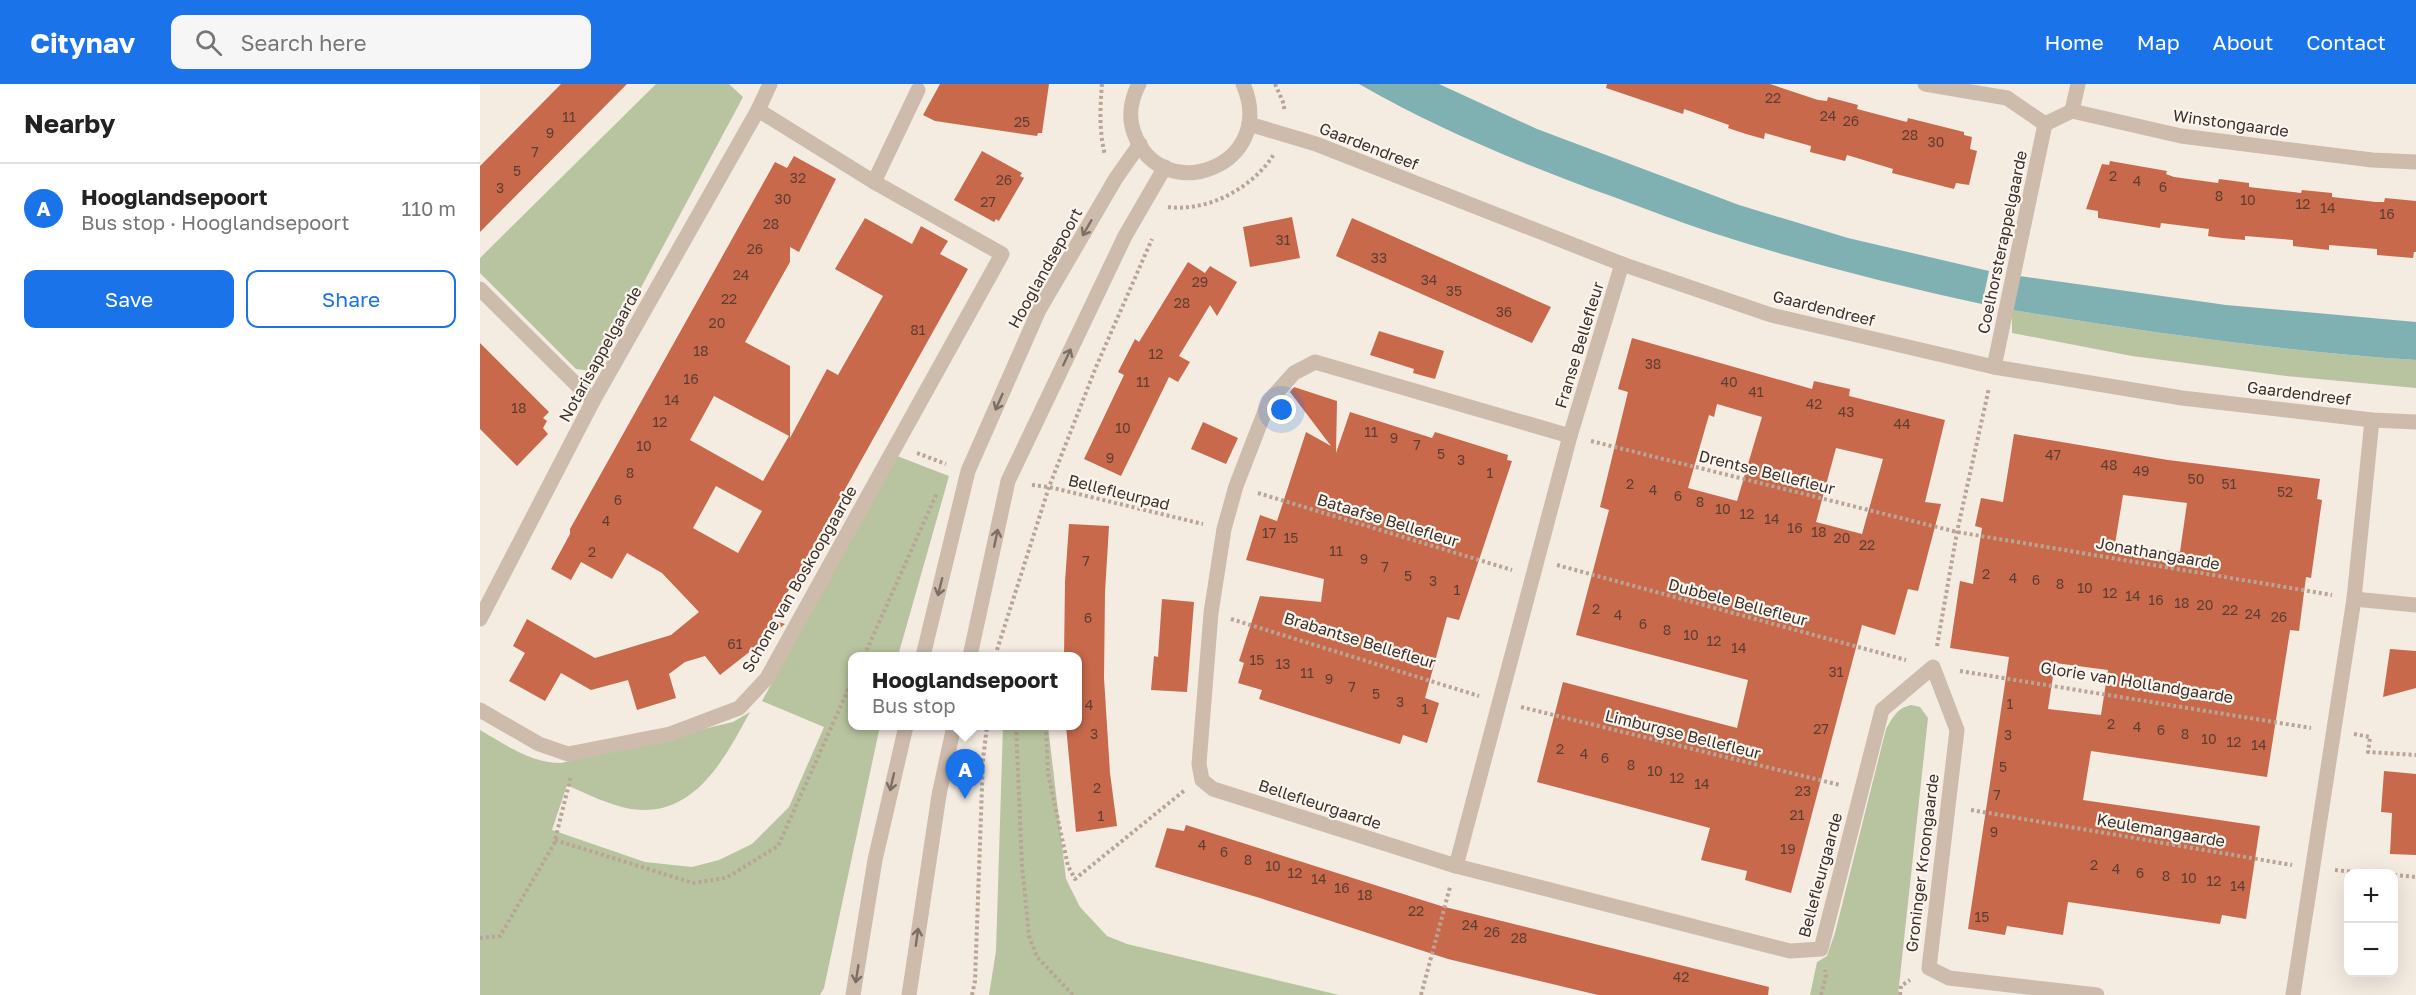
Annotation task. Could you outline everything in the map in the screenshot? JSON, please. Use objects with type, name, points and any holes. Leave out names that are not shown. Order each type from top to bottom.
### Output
[{"type":"street","name":"Notarisappelgaarde","points":[[480,619],[593,400],[758,110],[770,84]]},
{"type":"street","points":[[1139,84],[1132,101],[1131,113],[1132,125],[1140,144],[1149,156],[1165,167],[1183,172],[1214,168],[1232,156],[1240,147],[1249,124],[1250,108],[1243,84]]},
{"type":"street","points":[[1925,84],[2008,91],[2044,124],[2072,111],[2078,84]]},
{"type":"street","points":[[758,110],[874,182],[918,90]]},
{"type":"street","name":"Winstongaarde","points":[[2072,111],[2181,136],[2372,160],[2416,162]]},
{"type":"street","name":"Gaardendreef","points":[[1249,124],[1316,144],[1622,264],[1771,315],[1994,367],[2182,398],[2372,420],[2416,422]]},
{"type":"street","name":"Coelhorsterappelgaarde","points":[[1994,367],[2044,124]]},
{"type":"street","name":"Hooglandsepoort","points":[[924,652],[968,471],[1039,310],[1116,177],[1140,144]]},
{"type":"street","points":[[971,652],[1008,481],[1125,236],[1165,167]]},
{"type":"street","name":"Schone van Boskoopgaarde","points":[[480,710],[538,744],[568,754],[670,734],[739,708],[766,678],[1002,254],[874,182]]},
{"type":"street","name":"Franse Bellefleur","points":[[1570,436],[1622,264]]},
{"type":"street","points":[[480,289],[593,400]]},
{"type":"street","points":[[1202,780],[1199,764],[1211,612],[1224,529],[1236,486],[1269,400],[1294,373],[1315,362],[1570,436],[1456,866]]},
{"type":"street","points":[[2293,995],[2354,599],[2372,420]]},
{"type":"street","points":[[2354,599],[2416,605]]},
{"type":"street","name":"Bellefleurgaarde","points":[[1202,780],[1213,789],[1456,866],[1790,951],[1821,949],[1882,710],[1933,667]]},
{"type":"street","name":"Groninger Kroongaarde","points":[[1933,667],[1957,730],[1929,968],[1949,978],[2097,995]]},
{"type":"street","points":[[854,995],[875,860],[905,730]]},
{"type":"street","points":[[909,995],[939,795],[953,730]]},
{"type":"path","points":[[1166,215],[1170,207]]},
{"type":"path","points":[[997,652],[1049,487],[1096,367],[1156,230]]},
{"type":"path","points":[[1933,667],[1957,532],[1994,367]]},
{"type":"path","name":"Drentse Bellefleur","points":[[1570,436],[1957,532]]},
{"type":"path","points":[[943,474],[946,464]]},
{"type":"path","name":"Bellefleurpad","points":[[1008,481],[1049,487],[1224,529]]},
{"type":"path","points":[[866,652],[940,483]]},
{"type":"path","name":"Bataafse Bellefleur","points":[[1236,486],[1533,576]]},
{"type":"path","name":"Jonathangaarde","points":[[1957,532],[2354,599]]},
{"type":"path","name":"Dubbele Bellefleur","points":[[1537,560],[1933,667]]},
{"type":"path","name":"Brabantse Bellefleur","points":[[1211,612],[1499,702]]},
{"type":"path","name":"Glorie van Hollandgaarde","points":[[1933,667],[2370,737],[2368,752],[2416,755]]},
{"type":"path","points":[[555,840],[693,883],[726,878],[778,846],[848,690]]},
{"type":"path","name":"Limburgse Bellefleur","points":[[1499,702],[1861,790]]},
{"type":"path","points":[[972,995],[975,981],[983,760],[987,730]]},
{"type":"path","points":[[1016,730],[1022,865],[1029,936],[1037,957],[1073,995]]},
{"type":"path","points":[[1047,730],[1048,774],[1068,866],[1075,879],[1184,791],[1202,780]]},
{"type":"path","points":[[480,938],[500,936],[555,840],[572,773]]},
{"type":"path","name":"Keulemangaarde","points":[[1947,806],[2314,868],[2344,871]]},
{"type":"path","points":[[1421,995],[1456,866]]},
{"type":"path","points":[[2398,875],[2416,877]]},
{"type":"green space","points":[[656,84],[729,84],[743,97],[599,366],[590,371],[576,369],[480,273],[480,258]]},
{"type":"green space","points":[[2012,310],[2214,340],[2416,360],[2416,388],[2286,376],[2132,356],[2012,333]]},
{"type":"green space","points":[[897,456],[949,476],[899,652],[848,652],[848,730],[879,730],[824,988],[820,995],[480,995],[480,730],[529,757],[561,763],[733,722],[750,712],[730,748],[705,782],[690,795],[673,805],[653,810],[631,809],[606,802],[567,785],[552,830],[645,862],[692,867],[719,860],[752,844],[789,807],[824,727],[762,701]]},
{"type":"green space","points":[[1911,705],[1920,707],[1928,718],[1898,995],[1810,995],[1817,962],[1827,956],[1835,933],[1886,729],[1899,711]]},
{"type":"green space","points":[[1003,730],[1048,730],[1066,879],[1080,907],[1107,936],[1127,944],[1339,995],[989,995],[996,951]]},
{"type":"water","points":[[1359,84],[1439,84],[1537,129],[1739,205],[1848,238],[1989,271],[1982,304],[1811,262],[1743,243],[1685,223],[1483,146],[1420,117]]},
{"type":"water","points":[[2019,276],[2226,305],[2416,322],[2416,360],[2214,340],[2012,310]]},
{"type":"building","points":[[561,84],[627,84],[480,232],[480,166]]},
{"type":"building","points":[[940,84],[1049,84],[1042,133],[1038,133],[1037,136],[935,121],[923,115]]},
{"type":"building","points":[[1607,84],[1770,84],[1818,100],[1827,101],[1828,97],[1858,105],[1857,109],[1899,120],[1907,122],[1908,118],[1964,132],[1964,135],[1972,137],[1970,149],[1977,151],[1969,185],[1956,183],[1954,189],[1892,173],[1893,169],[1847,155],[1845,161],[1810,152],[1811,146],[1765,133],[1764,139],[1746,134],[1728,128],[1729,125],[1684,109],[1683,114],[1606,88]]},
{"type":"building","points":[[982,151],[1022,173],[1020,176],[1024,178],[999,221],[996,219],[994,222],[954,200]]},
{"type":"building","points":[[794,156],[836,179],[799,252],[790,247],[790,262],[745,342],[790,366],[790,438],[827,369],[838,375],[883,296],[835,269],[865,218],[912,244],[921,226],[948,241],[940,254],[968,269],[772,620],[785,624],[720,675],[705,656],[685,662],[669,674],[676,698],[637,710],[628,680],[591,690],[561,673],[545,701],[509,681],[525,653],[513,646],[527,619],[595,658],[671,635],[699,612],[662,573],[627,553],[612,579],[581,562],[571,580],[551,569],[570,534],[570,529],[775,162],[787,168]],"holes":[[[714,396],[789,436],[763,481],[690,440]],[[716,486],[762,511],[738,553],[693,528]]]},
{"type":"building","points":[[2110,161],[2167,171],[2166,174],[2174,177],[2218,183],[2219,179],[2249,183],[2249,187],[2301,193],[2302,190],[2332,193],[2332,197],[2376,202],[2384,202],[2385,198],[2416,201],[2416,252],[2413,258],[2377,255],[2377,249],[2329,245],[2329,250],[2293,246],[2293,240],[2245,236],[2245,240],[2222,238],[2208,236],[2209,229],[2161,223],[2160,228],[2098,218],[2098,211],[2086,209],[2102,164],[2109,165]]},
{"type":"building","points":[[1292,217],[1300,258],[1250,267],[1243,227]]},
{"type":"building","points":[[1352,218],[1551,307],[1532,343],[1336,256]]},
{"type":"building","points":[[1188,262],[1205,273],[1210,266],[1237,282],[1217,316],[1210,305],[1179,356],[1190,362],[1178,382],[1169,377],[1121,476],[1084,459],[1124,375],[1118,372],[1135,339],[1139,342]]},
{"type":"building","points":[[1379,331],[1444,351],[1435,379],[1413,373],[1414,369],[1370,355]]},
{"type":"building","points":[[1632,338],[1812,389],[1814,381],[1850,389],[1849,396],[1945,420],[1925,502],[1941,504],[1918,591],[1908,589],[1895,635],[1862,625],[1791,893],[1745,880],[1747,871],[1701,860],[1710,828],[1537,782],[1563,682],[1737,728],[1748,680],[1576,635],[1609,510],[1600,507],[1628,392],[1618,389]],"holes":[[[1717,404],[1762,417],[1737,501],[1688,488],[1709,415],[1714,417]],[[1836,448],[1883,459],[1862,534],[1816,522]]]},
{"type":"building","points":[[480,343],[549,412],[543,418],[547,421],[543,428],[548,434],[517,466],[480,429]]},
{"type":"building","points":[[1294,387],[1337,401],[1336,453],[1350,412],[1432,438],[1435,432],[1508,455],[1507,460],[1512,461],[1459,620],[1447,617],[1425,698],[1439,703],[1427,743],[1403,735],[1400,744],[1259,699],[1262,690],[1238,683],[1244,663],[1239,661],[1260,596],[1321,602],[1324,579],[1246,560],[1260,515],[1277,521],[1306,432],[1331,446],[1290,392]]},
{"type":"building","points":[[1203,422],[1238,438],[1226,464],[1191,449]]},
{"type":"building","points":[[2014,434],[2168,460],[2320,479],[2317,499],[2322,500],[2311,578],[2306,577],[2299,631],[2290,630],[2267,777],[2091,751],[2083,800],[2260,826],[2246,919],[2222,915],[2220,924],[2068,902],[2063,935],[2007,926],[2005,935],[1968,929],[2009,657],[1950,648],[1960,581],[1973,584],[1982,528],[1975,526],[1981,498],[2003,502]],"holes":[[[2123,495],[2187,503],[2180,552],[2115,544]],[[2055,663],[2108,670],[2101,715],[2048,709]]]},
{"type":"building","points":[[1069,524],[1109,526],[1105,592],[1104,678],[1110,773],[1117,826],[1076,832],[1066,730],[1082,730],[1082,652],[1064,652]]},
{"type":"building","points":[[1162,599],[1194,602],[1187,692],[1151,690],[1154,656],[1158,657]]},
{"type":"building","points":[[2390,649],[2416,651],[2416,688],[2383,697]]},
{"type":"building","points":[[2384,771],[2416,774],[2416,855],[2390,854],[2392,813],[2381,812]]},
{"type":"building","points":[[1186,825],[1441,906],[1769,987],[1768,995],[1598,995],[1448,959],[1260,898],[1155,867],[1167,828],[1184,831]]},
{"type":"place","name":"Hooglandsepoort","points":[[965,799]]}]
